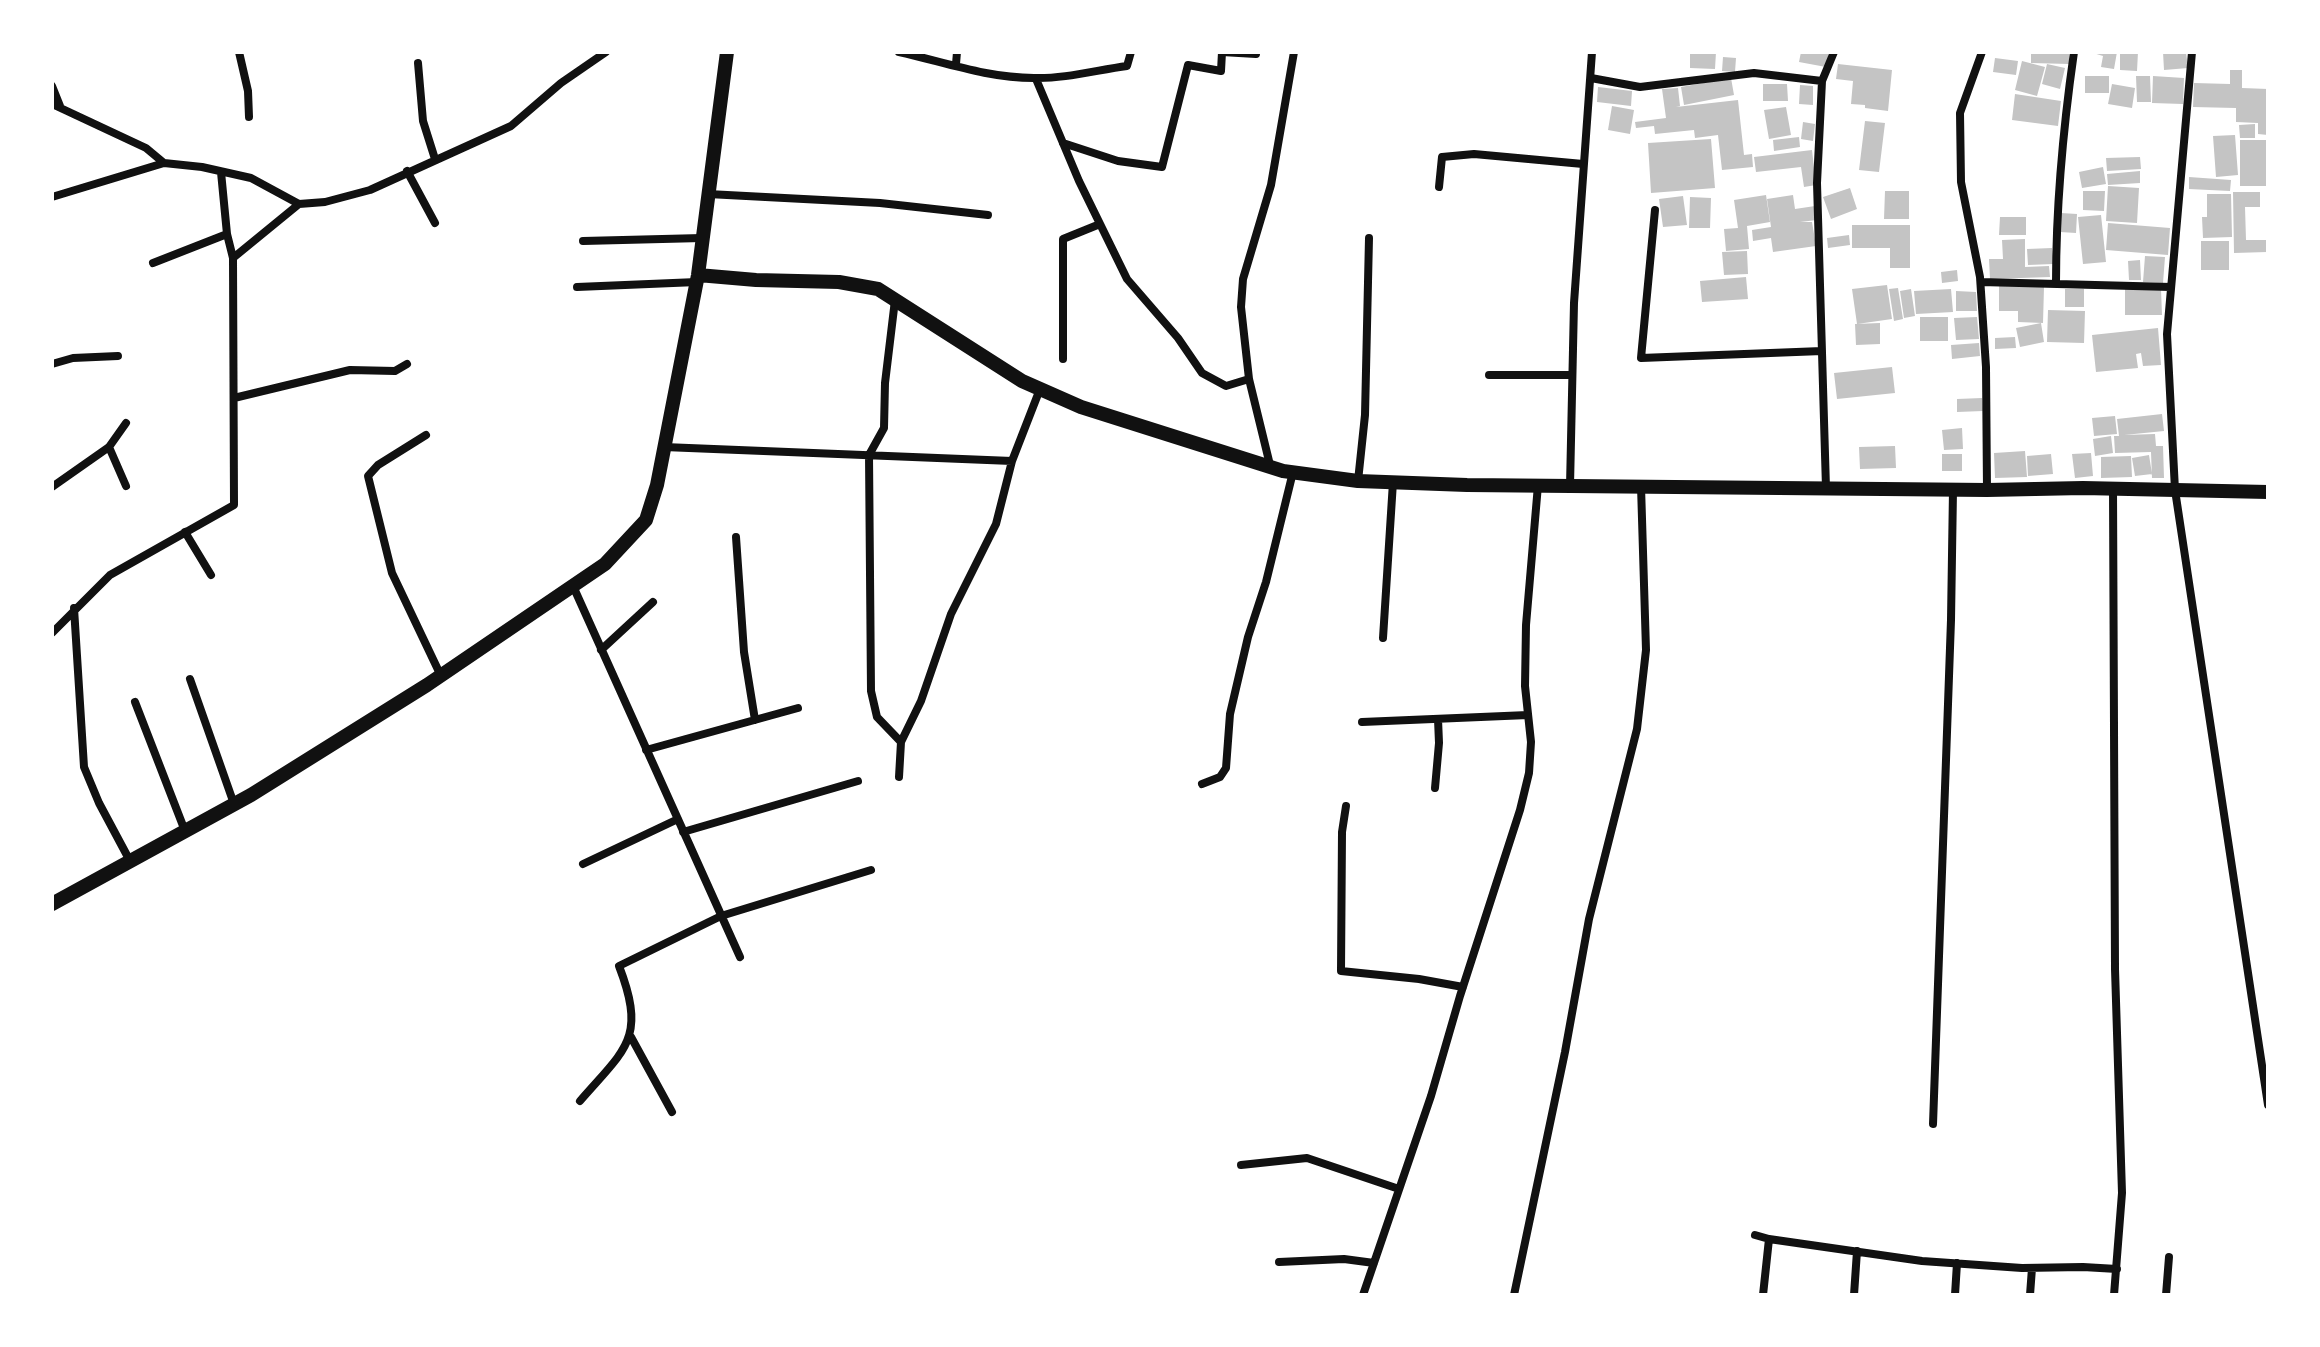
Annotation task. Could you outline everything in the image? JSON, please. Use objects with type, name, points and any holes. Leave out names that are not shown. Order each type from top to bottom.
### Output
[{"type":"street","points":[[239,52],[248,91],[249,117]]},
{"type":"street","points":[[52,197],[164,163],[251,178],[299,204],[325,202],[370,190],[511,126],[561,83],[606,52]]},
{"type":"street","points":[[52,904],[234,804],[441,676],[605,564],[646,520],[698,279],[727,52]]},
{"type":"street","points":[[899,52],[956,64],[980,73],[1036,79],[1127,66],[1131,52]]},
{"type":"street","points":[[956,64],[957,52]]},
{"type":"street","points":[[1063,143],[1118,161],[1162,167],[1188,65],[1221,71],[1222,52],[1256,54]]},
{"type":"street","points":[[1270,465],[1249,379],[1241,307],[1243,279],[1271,185],[1294,52]]},
{"type":"street","points":[[1570,486],[1572,375],[1592,52]]},
{"type":"street","points":[[1826,488],[1817,183],[1822,81],[1834,52]]},
{"type":"street","points":[[1982,52],[1960,113],[1961,182],[1981,282],[1986,367],[1987,490]]},
{"type":"street","points":[[2056,283],[2056,223],[2074,52]]},
{"type":"street","points":[[2192,52],[2167,334],[2175,490],[2268,1105]]},
{"type":"street","points":[[418,63],[423,121],[435,159]]},
{"type":"street","points":[[1591,78],[1640,87],[1754,73],[1822,81]]},
{"type":"street","points":[[1036,79],[1127,279],[1178,338],[1202,373],[1226,386],[1249,379]]},
{"type":"street","points":[[52,86],[56,105],[86,122],[146,148],[164,163]]},
{"type":"street","points":[[1439,187],[1442,157],[1474,154],[1583,164]]},
{"type":"street","points":[[407,171],[435,223]]},
{"type":"street","points":[[52,633],[110,575],[234,505],[233,258],[227,234],[221,172]]},
{"type":"street","points":[[708,194],[880,203],[988,215]]},
{"type":"street","points":[[233,258],[299,204]]},
{"type":"street","points":[[1655,210],[1641,358],[1822,351]]},
{"type":"street","points":[[1063,359],[1063,239],[1100,224]]},
{"type":"street","points":[[153,263],[227,234]]},
{"type":"street","points":[[583,241],[702,238]]},
{"type":"street","points":[[1358,481],[1365,415],[1369,238]]},
{"type":"street","points":[[577,287],[698,279],[839,282],[878,289],[1022,381],[1081,407],[1293,472],[1358,481],[1570,486],[1953,490],[2113,488],[2268,492]]},
{"type":"street","points":[[1981,282],[2171,287]]},
{"type":"street","points":[[895,300],[885,383],[884,428],[869,455],[871,691],[877,717],[901,742]]},
{"type":"street","points":[[52,364],[73,358],[118,356]]},
{"type":"street","points":[[234,398],[350,370],[395,371],[407,364]]},
{"type":"street","points":[[1489,375],[1572,375]]},
{"type":"street","points":[[899,777],[901,742],[921,701],[951,614],[996,524],[1012,461],[1040,389]]},
{"type":"street","points":[[52,487],[109,447],[126,423]]},
{"type":"street","points":[[426,435],[378,465],[368,476],[392,573],[441,676]]},
{"type":"street","points":[[109,447],[126,486]]},
{"type":"street","points":[[664,447],[1012,461]]},
{"type":"street","points":[[1202,784],[1220,777],[1226,768],[1230,714],[1293,472]]},
{"type":"street","points":[[1383,638],[1393,482]]},
{"type":"street","points":[[1363,1295],[1431,1096],[1529,773],[1531,742],[1525,686],[1526,625],[1538,485]]},
{"type":"street","points":[[1514,1295],[1565,1052],[1589,919],[1637,729],[1646,650],[1641,486]]},
{"type":"street","points":[[2113,488],[2115,969],[2122,1193],[2114,1295]]},
{"type":"street","points":[[1933,1124],[1953,490]]},
{"type":"street","points":[[185,532],[211,575]]},
{"type":"street","points":[[736,537],[744,652],[755,720]]},
{"type":"street","points":[[573,586],[740,957]]},
{"type":"street","points":[[601,650],[653,602]]},
{"type":"street","points":[[74,608],[84,767],[130,861]]},
{"type":"street","points":[[190,679],[234,804]]},
{"type":"street","points":[[135,702],[185,831]]},
{"type":"street","points":[[646,750],[798,708]]},
{"type":"street","points":[[1362,722],[1528,715]]},
{"type":"street","points":[[1435,788],[1438,719]]},
{"type":"street","points":[[683,832],[858,781]]},
{"type":"street","points":[[1346,806],[1342,832],[1341,971],[1463,987]]},
{"type":"street","points":[[583,864],[678,819]]},
{"type":"street","points":[[580,1101],[628,1045],[633,1027],[626,983],[619,966],[721,916],[871,870]]},
{"type":"street","points":[[630,1036],[672,1112]]},
{"type":"street","points":[[1241,1165],[1307,1158],[1399,1189]]},
{"type":"street","points":[[1755,1235],[1957,1263],[2117,1269]]},
{"type":"street","points":[[1763,1295],[1769,1239]]},
{"type":"street","points":[[1854,1295],[1857,1251]]},
{"type":"street","points":[[2166,1295],[2169,1257]]},
{"type":"street","points":[[1279,1262],[1344,1259],[1374,1263]]},
{"type":"street","points":[[1955,1295],[1957,1263]]},
{"type":"street","points":[[2030,1295],[2032,1268]]},
{"type":"building","points":[[1690,52],[1716,52],[1715,69],[1690,68]]},
{"type":"building","points":[[1801,52],[1829,52],[1826,67],[1799,62]]},
{"type":"building","points":[[2031,52],[2069,52],[2069,64],[2031,63]]},
{"type":"building","points":[[2090,52],[2117,52],[2114,69],[2101,67],[2103,56]]},
{"type":"building","points":[[2120,52],[2138,52],[2137,71],[2120,70]]},
{"type":"building","points":[[2163,52],[2186,52],[2188,68],[2164,70]]},
{"type":"building","points":[[1723,57],[1736,58],[1735,72],[1722,71]]},
{"type":"building","points":[[1995,58],[2018,61],[2016,75],[1993,72]]},
{"type":"building","points":[[2022,61],[2045,67],[2037,96],[2015,90]]},
{"type":"building","points":[[1838,64],[1892,70],[1888,111],[1851,104],[1853,81],[1836,79]]},
{"type":"building","points":[[2047,64],[2065,68],[2060,89],[2042,84]]},
{"type":"building","points":[[2230,70],[2242,70],[2242,88],[2268,89],[2268,135],[2258,134],[2258,123],[2236,122],[2236,108],[2193,107],[2194,83],[2230,84]]},
{"type":"building","points":[[2085,76],[2109,76],[2109,93],[2085,93]]},
{"type":"building","points":[[2136,76],[2150,76],[2151,102],[2137,102]]},
{"type":"building","points":[[2153,76],[2184,78],[2183,104],[2152,103]]},
{"type":"building","points":[[1731,78],[1734,95],[1684,105],[1681,87]]},
{"type":"building","points":[[1763,84],[1787,84],[1788,101],[1763,101]]},
{"type":"building","points":[[2112,84],[2135,88],[2132,108],[2108,104]]},
{"type":"building","points":[[1800,85],[1813,86],[1813,105],[1799,104]]},
{"type":"building","points":[[1598,87],[1632,91],[1631,106],[1597,102]]},
{"type":"building","points":[[1678,88],[1680,106],[1676,107],[1738,100],[1744,155],[1752,154],[1753,167],[1722,170],[1718,135],[1695,138],[1694,130],[1655,134],[1654,126],[1636,128],[1635,122],[1666,118],[1662,89]]},
{"type":"building","points":[[2015,94],[2061,101],[2058,126],[2012,120]]},
{"type":"building","points":[[1612,106],[1634,110],[1630,134],[1608,130]]},
{"type":"building","points":[[1786,107],[1791,135],[1769,139],[1764,110]]},
{"type":"building","points":[[1865,121],[1885,123],[1879,172],[1859,170]]},
{"type":"building","points":[[1803,122],[1815,124],[1813,141],[1801,139]]},
{"type":"building","points":[[2255,124],[2255,138],[2240,138],[2239,125]]},
{"type":"building","points":[[2235,135],[2238,175],[2216,177],[2213,136]]},
{"type":"building","points":[[1799,137],[1800,147],[1774,151],[1773,140]]},
{"type":"building","points":[[1711,139],[1715,188],[1651,193],[1648,143]]},
{"type":"building","points":[[2240,140],[2268,140],[2268,186],[2240,186]]},
{"type":"building","points":[[1812,150],[1816,185],[1804,187],[1801,167],[1756,172],[1754,157]]},
{"type":"building","points":[[2140,157],[2141,169],[2107,171],[2106,158]]},
{"type":"building","points":[[2103,167],[2106,184],[2082,188],[2079,172]]},
{"type":"building","points":[[2140,171],[2140,183],[2108,185],[2107,174]]},
{"type":"building","points":[[2189,177],[2231,180],[2230,191],[2189,189]]},
{"type":"building","points":[[2108,186],[2139,188],[2137,223],[2106,221]]},
{"type":"building","points":[[1850,188],[1857,209],[1831,219],[1823,197]]},
{"type":"building","points":[[1885,191],[1909,191],[1909,219],[1884,219]]},
{"type":"building","points":[[2083,191],[2105,191],[2104,211],[2083,210]]},
{"type":"building","points":[[2233,192],[2260,192],[2260,207],[2245,207],[2246,240],[2267,240],[2267,252],[2234,253]]},
{"type":"building","points":[[2207,194],[2231,194],[2232,237],[2203,238],[2202,217],[2207,217]]},
{"type":"building","points":[[1766,195],[1770,222],[1747,226],[1749,249],[1726,251],[1724,229],[1738,228],[1734,200]]},
{"type":"building","points":[[1793,195],[1795,209],[1815,206],[1817,220],[1800,222],[1812,222],[1816,246],[1773,252],[1771,238],[1753,241],[1752,230],[1771,227],[1767,199]]},
{"type":"building","points":[[1683,196],[1687,225],[1663,227],[1659,199]]},
{"type":"building","points":[[1690,197],[1711,198],[1710,228],[1689,228]]},
{"type":"building","points":[[2061,213],[2077,214],[2076,233],[2060,232]]},
{"type":"building","points":[[2101,215],[2106,262],[2083,264],[2078,217]]},
{"type":"building","points":[[2000,217],[2026,217],[2026,235],[1999,235]]},
{"type":"building","points":[[2108,223],[2170,228],[2168,255],[2106,250]]},
{"type":"building","points":[[1852,225],[1910,225],[1910,268],[1890,268],[1890,248],[1852,248]]},
{"type":"building","points":[[1849,235],[1850,245],[1828,248],[1827,238]]},
{"type":"building","points":[[2025,239],[2025,267],[2049,266],[2050,277],[1990,279],[1989,259],[2003,259],[2002,240]]},
{"type":"building","points":[[2201,241],[2229,241],[2229,270],[2201,270]]},
{"type":"building","points":[[2052,248],[2053,264],[2028,265],[2027,249]]},
{"type":"building","points":[[1747,251],[1748,274],[1724,275],[1722,252]]},
{"type":"building","points":[[2145,256],[2165,257],[2163,283],[2143,282]]},
{"type":"building","points":[[2140,260],[2141,280],[2129,280],[2128,261]]},
{"type":"building","points":[[1957,270],[1958,281],[1942,283],[1941,272]]},
{"type":"building","points":[[1746,277],[1748,299],[1702,302],[1700,281]]},
{"type":"building","points":[[1887,285],[1892,319],[1857,324],[1852,289]]},
{"type":"building","points":[[1999,286],[2044,287],[2043,323],[2018,322],[2018,311],[1999,311]]},
{"type":"building","points":[[1898,288],[1903,319],[1894,321],[1889,289]]},
{"type":"building","points":[[1911,289],[1915,316],[1904,318],[1900,291]]},
{"type":"building","points":[[1951,289],[1953,312],[1916,314],[1914,291]]},
{"type":"building","points":[[2065,289],[2084,289],[2084,307],[2065,307]]},
{"type":"building","points":[[2125,289],[2161,289],[2162,315],[2125,315]]},
{"type":"building","points":[[1956,291],[1976,292],[1977,311],[1956,311]]},
{"type":"building","points":[[2048,310],[2085,311],[2084,343],[2047,342]]},
{"type":"building","points":[[1920,317],[1948,317],[1948,341],[1920,341]]},
{"type":"building","points":[[1977,317],[1979,339],[1956,340],[1954,318]]},
{"type":"building","points":[[1880,323],[1880,344],[1856,345],[1855,324]]},
{"type":"building","points":[[2041,323],[2044,342],[2020,347],[2016,328]]},
{"type":"building","points":[[2158,328],[2161,365],[2143,366],[2141,353],[2136,354],[2138,368],[2096,372],[2092,335]]},
{"type":"building","points":[[2015,337],[2016,348],[1995,349],[1995,338]]},
{"type":"building","points":[[1979,343],[1980,356],[1952,359],[1951,345]]},
{"type":"building","points":[[1892,367],[1895,393],[1837,399],[1834,373]]},
{"type":"building","points":[[1982,398],[1983,411],[1957,412],[1957,399]]},
{"type":"building","points":[[2162,414],[2164,431],[2124,435],[2155,434],[2156,446],[2163,446],[2164,478],[2152,478],[2151,452],[2115,453],[2114,436],[2119,436],[2117,419]]},
{"type":"building","points":[[2115,416],[2117,434],[2094,436],[2092,418]]},
{"type":"building","points":[[1962,428],[1963,449],[1944,450],[1942,430]]},
{"type":"building","points":[[2111,436],[2113,453],[2095,456],[2093,439]]},
{"type":"building","points":[[1895,446],[1896,468],[1860,469],[1859,447]]},
{"type":"building","points":[[2025,451],[2027,477],[1995,478],[1994,453]]},
{"type":"building","points":[[2091,453],[2093,476],[2075,478],[2072,454]]},
{"type":"building","points":[[1942,454],[1962,454],[1962,471],[1942,471]]},
{"type":"building","points":[[2051,454],[2053,474],[2028,476],[2027,456]]},
{"type":"building","points":[[2149,455],[2152,474],[2135,476],[2132,458]]},
{"type":"building","points":[[2131,456],[2132,477],[2101,478],[2101,457]]}]
